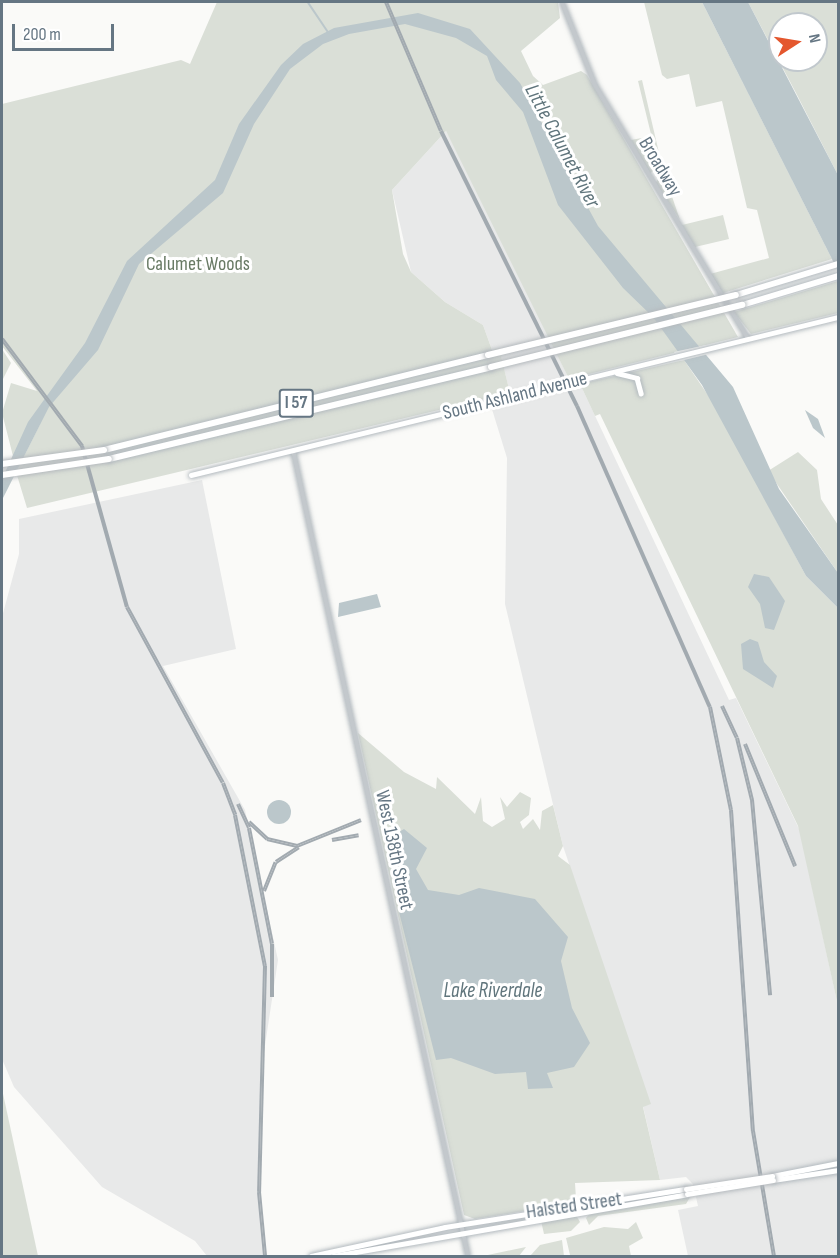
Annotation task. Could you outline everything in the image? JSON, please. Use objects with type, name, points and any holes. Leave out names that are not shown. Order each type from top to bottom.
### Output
[{"type":"highway","name":"I 57","points":[[2,464],[104,450],[736,295],[838,264]]},
{"type":"highway","name":"I 57","points":[[2,475],[109,459],[742,305],[838,276]]},
{"type":"main road","name":"South Ashland Avenue","points":[[191,475],[838,317]]},
{"type":"main road","points":[[609,373],[635,376],[641,393]]},
{"type":"main road","name":"Halsted Street","points":[[773,1178],[838,1163]]},
{"type":"main road","name":"Halsted Street","points":[[311,1257],[461,1227],[687,1191],[838,1170]]},
{"type":"main road","name":"Halsted Street","points":[[333,1257],[364,1247]]},
{"type":"street","name":"Broadway","points":[[562,2],[595,85],[748,340]]},
{"type":"street","name":"West 138th Street","points":[[292,449],[468,1257]]},
{"type":"shaded area","points":[[446,131],[487,207],[569,379],[510,393],[499,349],[492,350],[483,325],[445,302],[411,272],[392,190]]},
{"type":"shaded area","points":[[580,384],[729,700],[736,698],[800,831],[838,1006],[838,1256],[688,1256],[678,1210],[698,1206],[693,1184],[686,1177],[660,1180],[643,1106],[650,1104],[563,846],[505,604],[507,458],[491,406]]},
{"type":"shaded area","points":[[202,480],[236,649],[163,666],[245,810],[278,960],[264,1052],[260,1193],[266,1256],[207,1256],[195,1241],[102,1187],[14,1087],[2,1059],[2,617],[19,554],[19,519]]},
{"type":"green space","name":"Calumet Woods","points":[[217,2],[558,2],[560,18],[521,51],[533,76],[543,85],[581,71],[587,75],[738,337],[569,379],[446,131],[392,190],[403,254],[411,272],[445,302],[483,325],[492,350],[499,348],[510,393],[27,508],[16,472],[40,424],[13,456],[2,413],[11,383],[37,391],[2,346],[2,104],[181,60],[190,64]]},
{"type":"green space","points":[[644,2],[702,2],[832,259],[723,293],[710,274],[769,258],[757,210],[747,208],[722,101],[696,107],[689,74],[667,79],[662,75]]},
{"type":"green space","points":[[748,2],[838,2],[838,175],[785,72],[828,72],[828,12],[768,12],[768,40]]},
{"type":"green space","points":[[642,80],[663,170],[680,220],[656,183],[660,171],[638,81]]},
{"type":"green space","points":[[647,137],[655,170],[650,173],[631,140]]},
{"type":"green space","points":[[723,215],[729,239],[695,247],[682,225]]},
{"type":"green space","points":[[838,281],[838,313],[751,334],[734,312]]},
{"type":"green space","points":[[2,349],[11,363],[2,381]]},
{"type":"green space","points":[[684,360],[714,404],[806,576],[838,608],[838,1006],[798,826],[600,414],[595,416],[580,384]]},
{"type":"green space","points":[[798,452],[817,470],[821,499],[838,525],[838,573],[768,471]]},
{"type":"green space","points":[[358,733],[404,772],[436,789],[437,777],[475,814],[481,797],[483,821],[492,827],[505,819],[500,797],[507,807],[520,792],[531,798],[529,815],[520,822],[523,829],[533,819],[540,830],[542,811],[553,805],[563,846],[558,856],[570,865],[651,1104],[643,1107],[660,1180],[575,1183],[576,1199],[570,1204],[475,1219],[464,1215]]},
{"type":"green space","points":[[2,1089],[38,1256],[2,1256]]},
{"type":"green space","points":[[690,1197],[686,1204],[598,1216],[589,1225],[586,1218],[591,1212]]},
{"type":"green space","points":[[576,1215],[580,1222],[571,1231],[544,1234],[541,1221]]},
{"type":"green space","points":[[636,1222],[643,1238],[629,1246],[631,1256],[570,1255],[566,1238],[604,1227],[628,1229]]},
{"type":"green space","points":[[562,1240],[564,1256],[530,1256],[540,1245]]},
{"type":"green space","points":[[526,1247],[519,1256],[483,1256]]},
{"type":"water","points":[[702,2],[748,2],[768,40],[768,72],[784,72],[838,175],[838,271]]},
{"type":"water","points":[[418,13],[470,29],[520,83],[598,226],[733,387],[779,489],[838,573],[838,608],[806,576],[702,385],[653,317],[623,288],[558,205],[523,112],[496,80],[487,56],[456,38],[405,24],[349,34],[323,44],[290,69],[254,124],[223,193],[139,264],[98,350],[49,407],[2,500],[2,479],[28,422],[85,343],[127,261],[215,180],[239,124],[281,65],[303,44],[334,28]]},
{"type":"water","points":[[805,410],[818,419],[825,438],[813,428]]},
{"type":"water","points":[[754,574],[769,577],[785,601],[774,630],[765,628],[760,604],[748,587]]},
{"type":"water","points":[[377,594],[381,607],[338,617],[339,603]]},
{"type":"water","points":[[750,639],[758,642],[764,662],[777,676],[773,688],[743,669],[741,644]]},
{"type":"water","points":[[279,800],[287,804],[291,812],[287,820],[279,824],[271,820],[267,812],[271,804]]},
{"type":"water","name":"Lake Riverdale","points":[[404,829],[427,848],[416,869],[428,890],[459,895],[479,888],[535,899],[568,937],[561,961],[572,1008],[590,1043],[574,1067],[547,1073],[553,1088],[528,1089],[526,1072],[495,1074],[451,1058],[436,1060],[399,912],[399,880],[390,849],[394,835]]},
{"type":"pier","points":[[706,345],[713,353],[680,361],[674,352]]},
{"type":"waterway","points":[[308,2],[329,33]]},
{"type":"railway","points":[[386,2],[441,131],[577,406],[710,707],[731,810],[753,1131],[774,1256]]},
{"type":"railway","points":[[2,339],[82,446],[127,607],[223,783],[235,815],[265,966],[259,1192],[265,1256]]},
{"type":"railway","points":[[722,706],[737,738],[752,800],[770,995]]},
{"type":"railway","points":[[745,744],[795,866]]},
{"type":"railway","points":[[238,804],[249,828],[272,944],[272,997]]},
{"type":"railway","points":[[249,822],[267,839],[297,846],[361,820]]},
{"type":"railway","points":[[332,840],[359,835]]},
{"type":"railway","points":[[264,891],[276,862],[299,847]]},
{"type":"water label","name":"Little Calumet River","points":[[562,146]]}]
